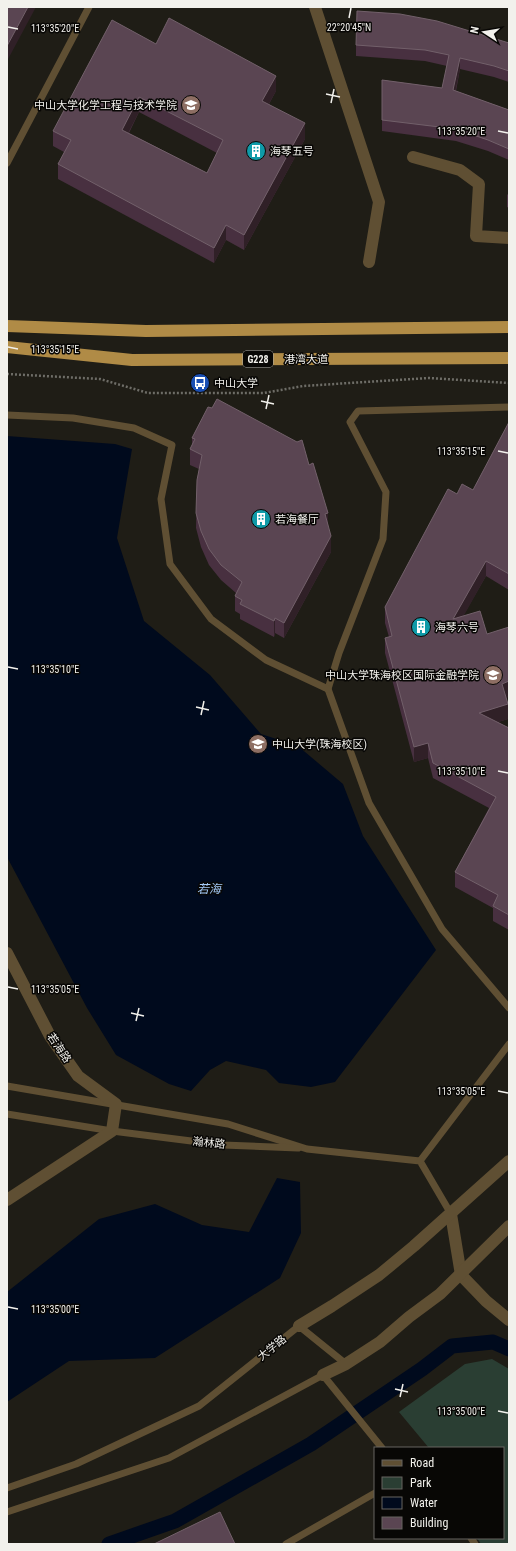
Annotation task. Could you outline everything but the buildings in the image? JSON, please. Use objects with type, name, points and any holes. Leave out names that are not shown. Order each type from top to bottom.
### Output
[{"type":"highway","points":[[7,326],[146,331],[509,327]]},
{"type":"highway","name":"港湾大道","points":[[7,347],[132,360],[509,358]]},
{"type":"highway","points":[[7,352],[26,349]]},
{"type":"street","points":[[315,7],[379,202],[369,262]]},
{"type":"street","points":[[413,157],[460,170],[479,184],[476,236],[509,238]]},
{"type":"street","name":"若海路","points":[[7,953],[50,1036],[78,1076],[116,1104]]},
{"type":"street","points":[[7,1200],[112,1131],[116,1104]]},
{"type":"street","name":"大学路","points":[[299,1326],[379,1275],[509,1162]]},
{"type":"street","points":[[451,1214],[461,1275],[486,1301],[509,1320]]},
{"type":"street","points":[[324,1375],[346,1364],[380,1342],[409,1317],[440,1294],[461,1275],[509,1226]]},
{"type":"lane","points":[[7,163],[89,7]]},
{"type":"lane","points":[[509,407],[358,411],[350,422],[386,492],[383,539],[339,653],[328,689],[369,803],[442,928],[509,1008]]},
{"type":"lane","points":[[7,415],[73,418],[134,428],[172,445],[161,499],[170,564],[211,619],[266,660],[328,689]]},
{"type":"lane","points":[[420,1161],[509,1044]]},
{"type":"lane","points":[[7,1086],[228,1124],[307,1149],[420,1161]]},
{"type":"lane","name":"瀚林路","points":[[7,1114],[112,1131],[223,1145],[307,1149]]},
{"type":"lane","points":[[420,1161],[451,1214]]},
{"type":"lane","points":[[299,1326],[346,1364]]},
{"type":"lane","name":"大学路","points":[[7,1488],[76,1464],[199,1406],[299,1326]]},
{"type":"lane","points":[[7,1512],[169,1458],[324,1375],[381,1447]]},
{"type":"lane","points":[[286,1544],[374,1494]]},
{"type":"path","points":[[7,374],[100,379],[148,392],[264,393],[303,386],[428,378],[509,383]]},
{"type":"green space","points":[[492,1359],[509,1369],[509,1544],[481,1544],[478,1539],[504,1539],[504,1447],[428,1447],[399,1412],[465,1364]]},
{"type":"water","name":"若海","points":[[7,436],[115,444],[132,449],[117,538],[144,621],[210,675],[261,734],[298,746],[343,784],[363,836],[436,950],[335,1082],[311,1087],[279,1083],[266,1070],[226,1061],[210,1070],[191,1091],[169,1084],[116,1055],[87,1008],[7,857]]},
{"type":"water","points":[[277,1178],[300,1182],[301,1233],[280,1278],[155,1358],[69,1361],[7,1402],[7,1292],[99,1219],[155,1204],[202,1225],[249,1232]]},
{"type":"waterway","points":[[109,1544],[175,1521],[311,1444],[422,1369],[452,1346],[493,1342],[509,1349]]},
{"type":"place","name":"中山大学化学工程与技术学院","points":[[191,105]]},
{"type":"place","name":"海琴五号","points":[[256,151]]},
{"type":"place","name":"中山大学","points":[[200,383]]},
{"type":"place","name":"若海餐厅","points":[[261,519]]},
{"type":"place","name":"海琴六号","points":[[421,627]]},
{"type":"place","name":"中山大学珠海校区国际金融学院","points":[[493,675]]},
{"type":"place","name":"中山大学(珠海校区)","points":[[258,744]]}]
